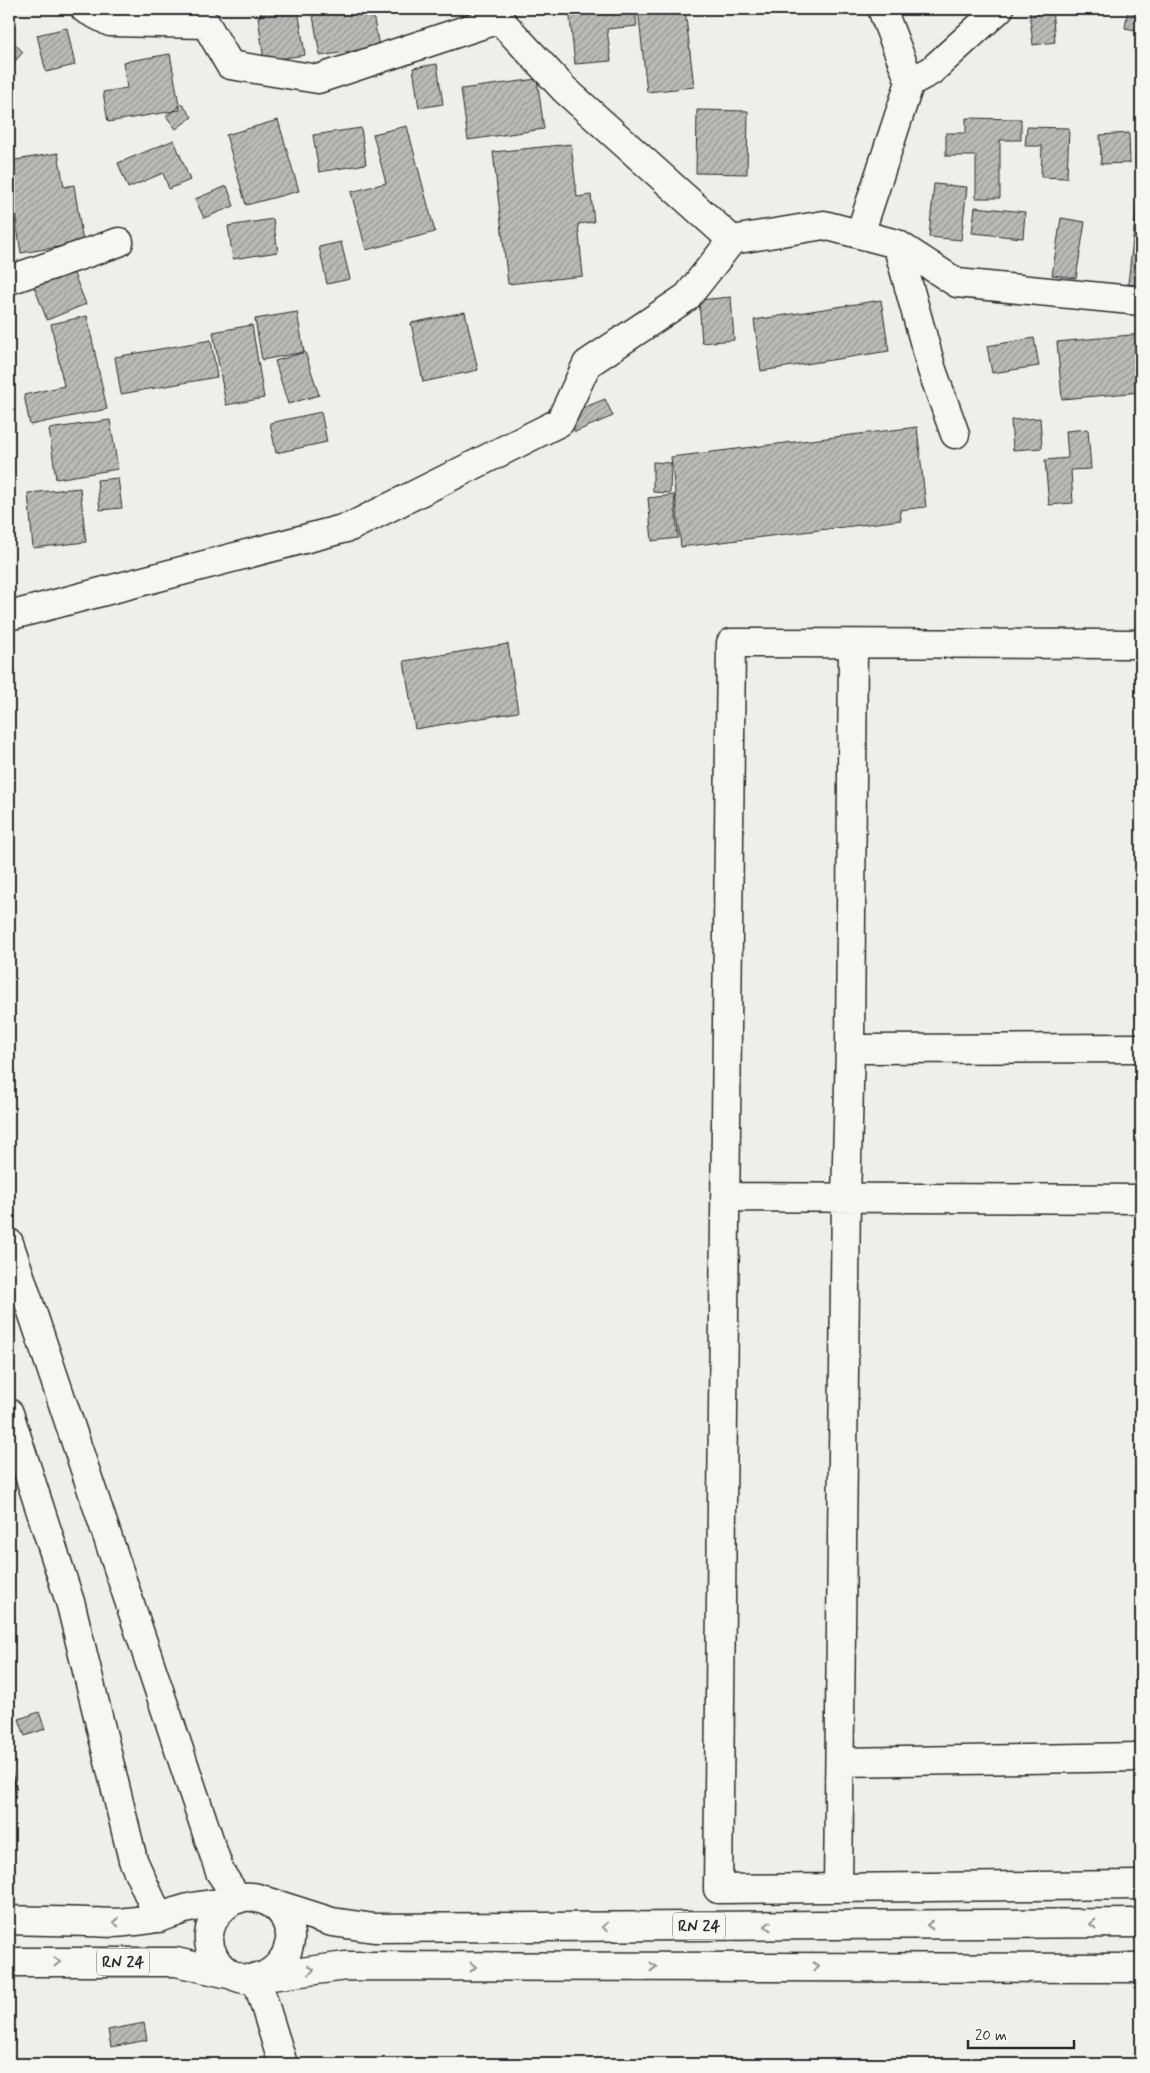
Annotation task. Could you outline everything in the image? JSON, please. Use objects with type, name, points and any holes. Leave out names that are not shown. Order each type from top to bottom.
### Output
[{"type":"main road","points":[[85,9],[110,22],[206,24],[230,65],[318,79],[499,14],[564,89],[732,240]]},
{"type":"main road","points":[[860,234],[910,82],[882,9]]},
{"type":"main road","points":[[910,82],[932,71],[999,9]]},
{"type":"main road","points":[[9,616],[350,526],[560,422],[588,364],[687,297],[732,240],[824,225],[897,244],[957,283],[1141,301]]},
{"type":"main road","points":[[9,280],[119,242]]},
{"type":"main road","points":[[897,244],[932,370],[955,434]]},
{"type":"main road","points":[[1141,644],[731,643],[718,1888],[1141,1885]]},
{"type":"main road","points":[[838,1888],[841,1762],[846,1198],[850,1049],[853,644]]},
{"type":"main road","points":[[850,1049],[1141,1048]]},
{"type":"main road","points":[[725,1197],[1141,1199]]},
{"type":"main road","points":[[9,1243],[220,1872],[243,1900]]},
{"type":"main road","points":[[9,1413],[71,1605],[133,1860],[160,1918]]},
{"type":"main road","points":[[841,1762],[1141,1757]]},
{"type":"main road","points":[[243,1900],[273,1904],[283,1914],[289,1928],[290,1941],[287,1954],[279,1966],[251,1977],[223,1969],[214,1958],[208,1934],[212,1920],[221,1908],[243,1900]]},
{"type":"main road","name":"RN 24","points":[[9,1920],[125,1923],[160,1918],[188,1908],[243,1900],[332,1922],[374,1928],[1141,1923]]},
{"type":"main road","name":"RN 24","points":[[9,1962],[176,1962],[251,1977],[346,1966],[1141,1968]]},
{"type":"main road","points":[[251,1977],[283,2064]]},
{"type":"building","points":[[260,9],[298,9],[305,55],[264,61],[258,17],[261,16]]},
{"type":"building","points":[[372,9],[379,47],[320,56],[312,10]]},
{"type":"building","points":[[569,9],[635,9],[637,26],[607,29],[611,61],[575,64]]},
{"type":"building","points":[[638,9],[685,9],[694,87],[647,92]]},
{"type":"building","points":[[1029,9],[1052,9],[1055,42],[1033,45]]},
{"type":"building","points":[[1128,9],[1141,9],[1141,31],[1125,28]]},
{"type":"building","points":[[67,28],[75,65],[46,72],[37,35]]},
{"type":"building","points":[[9,38],[23,52],[9,68]]},
{"type":"building","points":[[170,54],[180,110],[108,122],[103,92],[127,88],[123,62]]},
{"type":"building","points":[[437,64],[443,104],[419,108],[413,68]]},
{"type":"building","points":[[537,79],[544,129],[468,140],[461,89]]},
{"type":"building","points":[[182,104],[192,117],[176,129],[166,116]]},
{"type":"building","points":[[697,110],[748,111],[747,174],[696,173]]},
{"type":"building","points":[[966,118],[1021,119],[1021,140],[1000,140],[1000,198],[976,198],[976,156],[946,156],[946,133],[966,133]]},
{"type":"building","points":[[278,120],[299,191],[246,205],[226,135]]},
{"type":"building","points":[[407,126],[435,232],[366,250],[351,192],[386,183],[373,134]]},
{"type":"building","points":[[1027,127],[1069,128],[1067,178],[1041,177],[1042,146],[1025,146]]},
{"type":"building","points":[[361,128],[366,164],[319,172],[313,135]]},
{"type":"building","points":[[1129,133],[1130,163],[1101,164],[1100,135]]},
{"type":"building","points":[[174,140],[190,180],[169,189],[163,173],[128,188],[118,163]]},
{"type":"building","points":[[571,144],[577,197],[591,195],[594,222],[578,224],[583,276],[508,284],[493,152]]},
{"type":"building","points":[[58,153],[64,187],[74,185],[83,243],[21,253],[9,174],[9,161]]},
{"type":"building","points":[[934,184],[967,187],[961,240],[929,237]]},
{"type":"building","points":[[1139,184],[1141,184],[1141,286],[1128,284]]},
{"type":"building","points":[[227,186],[234,206],[204,218],[195,199]]},
{"type":"building","points":[[975,207],[1025,212],[1023,238],[972,233]]},
{"type":"building","points":[[1061,218],[1085,222],[1076,278],[1052,275]]},
{"type":"building","points":[[273,219],[278,252],[233,259],[228,226]]},
{"type":"building","points":[[341,242],[350,279],[327,284],[319,247]]},
{"type":"building","points":[[72,269],[86,304],[47,320],[33,284]]},
{"type":"building","points":[[731,297],[734,340],[702,343],[699,300]]},
{"type":"building","points":[[881,300],[889,351],[761,371],[754,320]]},
{"type":"building","points":[[297,312],[304,352],[262,360],[255,319]]},
{"type":"building","points":[[465,312],[478,370],[423,382],[411,323]]},
{"type":"building","points":[[87,316],[107,409],[30,425],[24,395],[64,386],[51,324]]},
{"type":"building","points":[[252,325],[264,398],[226,405],[213,332]]},
{"type":"building","points":[[1141,334],[1141,392],[1062,399],[1057,342]]},
{"type":"building","points":[[1034,338],[1039,366],[992,373],[987,346]]},
{"type":"building","points":[[211,340],[217,377],[121,394],[115,357]]},
{"type":"building","points":[[305,352],[319,395],[288,404],[275,361]]},
{"type":"building","points":[[605,399],[613,416],[575,432],[568,414]]},
{"type":"building","points":[[321,412],[327,442],[276,453],[270,423]]},
{"type":"building","points":[[1040,418],[1042,448],[1013,450],[1011,420]]},
{"type":"building","points":[[110,420],[118,469],[56,479],[49,429]]},
{"type":"building","points":[[917,427],[926,507],[900,510],[901,520],[681,547],[671,457]]},
{"type":"building","points":[[1088,429],[1091,469],[1071,470],[1073,503],[1049,505],[1045,460],[1068,458],[1066,431]]},
{"type":"building","points":[[653,462],[671,463],[670,493],[653,492]]},
{"type":"building","points":[[118,478],[122,508],[100,510],[97,480]]},
{"type":"building","points":[[80,488],[86,542],[33,548],[28,493]]},
{"type":"building","points":[[674,495],[678,538],[652,541],[648,498]]},
{"type":"building","points":[[508,644],[518,712],[415,729],[404,661]]},
{"type":"building","points":[[39,1712],[45,1729],[25,1736],[19,1719]]},
{"type":"building","points":[[9,1763],[17,1789],[9,1792]]},
{"type":"building","points":[[144,2023],[147,2040],[111,2047],[108,2030]]}]
